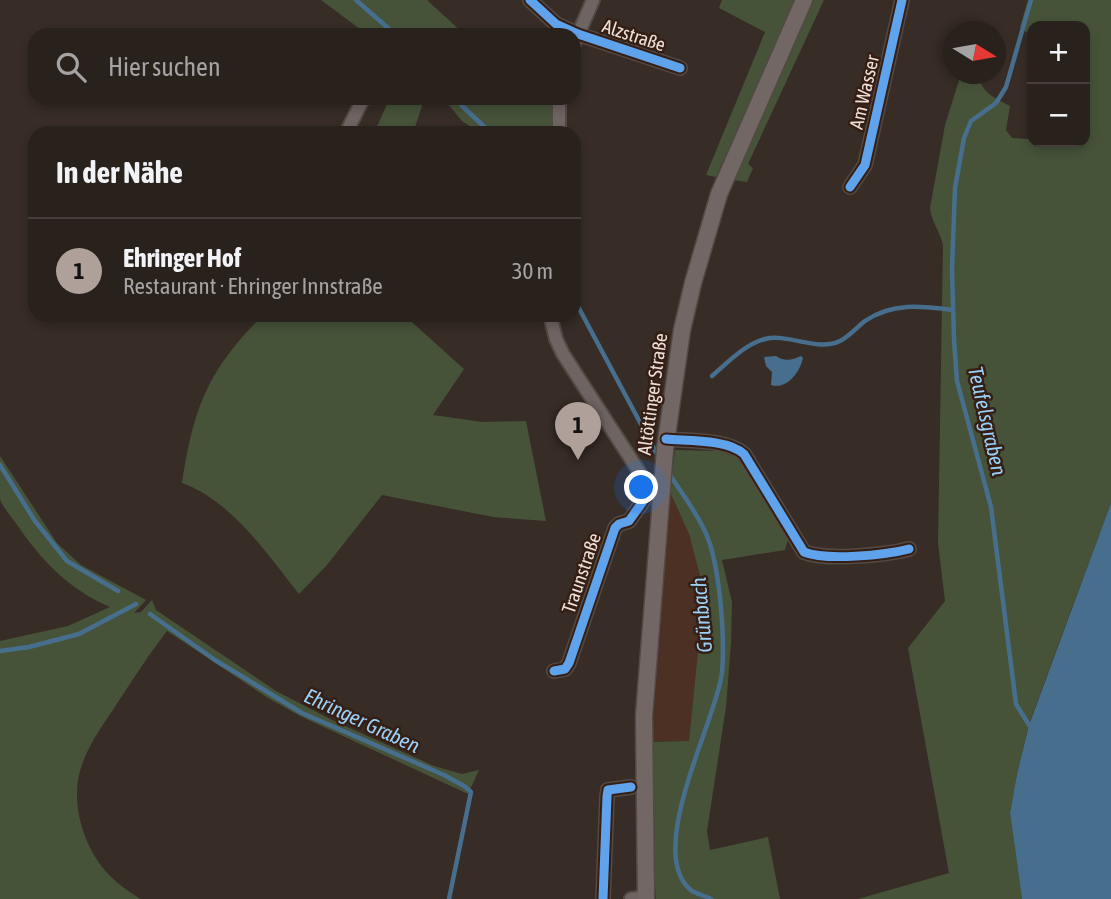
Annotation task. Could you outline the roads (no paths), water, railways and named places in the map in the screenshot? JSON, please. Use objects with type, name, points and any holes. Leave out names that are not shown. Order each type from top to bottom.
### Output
[{"type":"main road","name":"Altöttinger Straße","points":[[641,898],[644,716],[658,489],[681,330],[719,194],[803,0]]},
{"type":"street","name":"Alzstraße","points":[[530,0],[561,28]]},
{"type":"street","points":[[581,28],[593,0]]},
{"type":"street","name":"Am Wasser","points":[[850,187],[865,165],[902,0]]},
{"type":"street","name":"Alzstraße","points":[[581,40],[680,68]]},
{"type":"street","points":[[350,126],[360,105]]},
{"type":"street","points":[[559,105],[559,126]]},
{"type":"street","points":[[551,322],[563,354],[658,489]]},
{"type":"street","points":[[665,444],[727,445],[739,450],[804,552],[814,556],[834,557],[909,549]]},
{"type":"street","name":"Traunstraße","points":[[554,671],[565,669],[569,663],[615,528],[629,521],[658,489]]},
{"type":"street","points":[[603,899],[608,790],[631,787]]},
{"type":"water","points":[[776,356],[785,360],[801,356],[803,358],[792,379],[777,386],[771,385],[772,372],[766,366],[764,357]]},
{"type":"water","points":[[1111,503],[1111,899],[1022,899],[1010,813],[1017,774],[1029,725]]},
{"type":"waterway","name":"Grünbach","points":[[356,0],[388,28]]},
{"type":"waterway","name":"Teufelsgraben","points":[[1031,0],[1006,87],[996,103],[971,121],[964,138],[955,188],[952,269],[957,381],[991,507],[1016,704],[1029,725],[1034,728]]},
{"type":"waterway","name":"Grünbach","points":[[461,105],[483,126]]},
{"type":"waterway","points":[[712,376],[743,349],[765,339],[783,338],[812,344],[831,344],[843,339],[865,321],[886,311],[908,307],[953,310]]},
{"type":"waterway","name":"Grünbach","points":[[581,312],[658,456]]},
{"type":"waterway","name":"Ehringer Graben","points":[[0,465],[35,521],[67,561],[118,591]]},
{"type":"waterway","name":"Grünbach","points":[[668,472],[704,528],[712,550],[720,603],[722,673],[687,785],[675,848],[679,873],[692,891],[711,899]]},
{"type":"waterway","points":[[0,651],[29,647],[79,634],[136,604]]},
{"type":"waterway","name":"Ehringer Graben","points":[[150,614],[215,660],[302,713],[444,775],[471,792],[449,899]]},
{"type":"place","name":"Ehringer Hof","points":[[578,460]]}]
